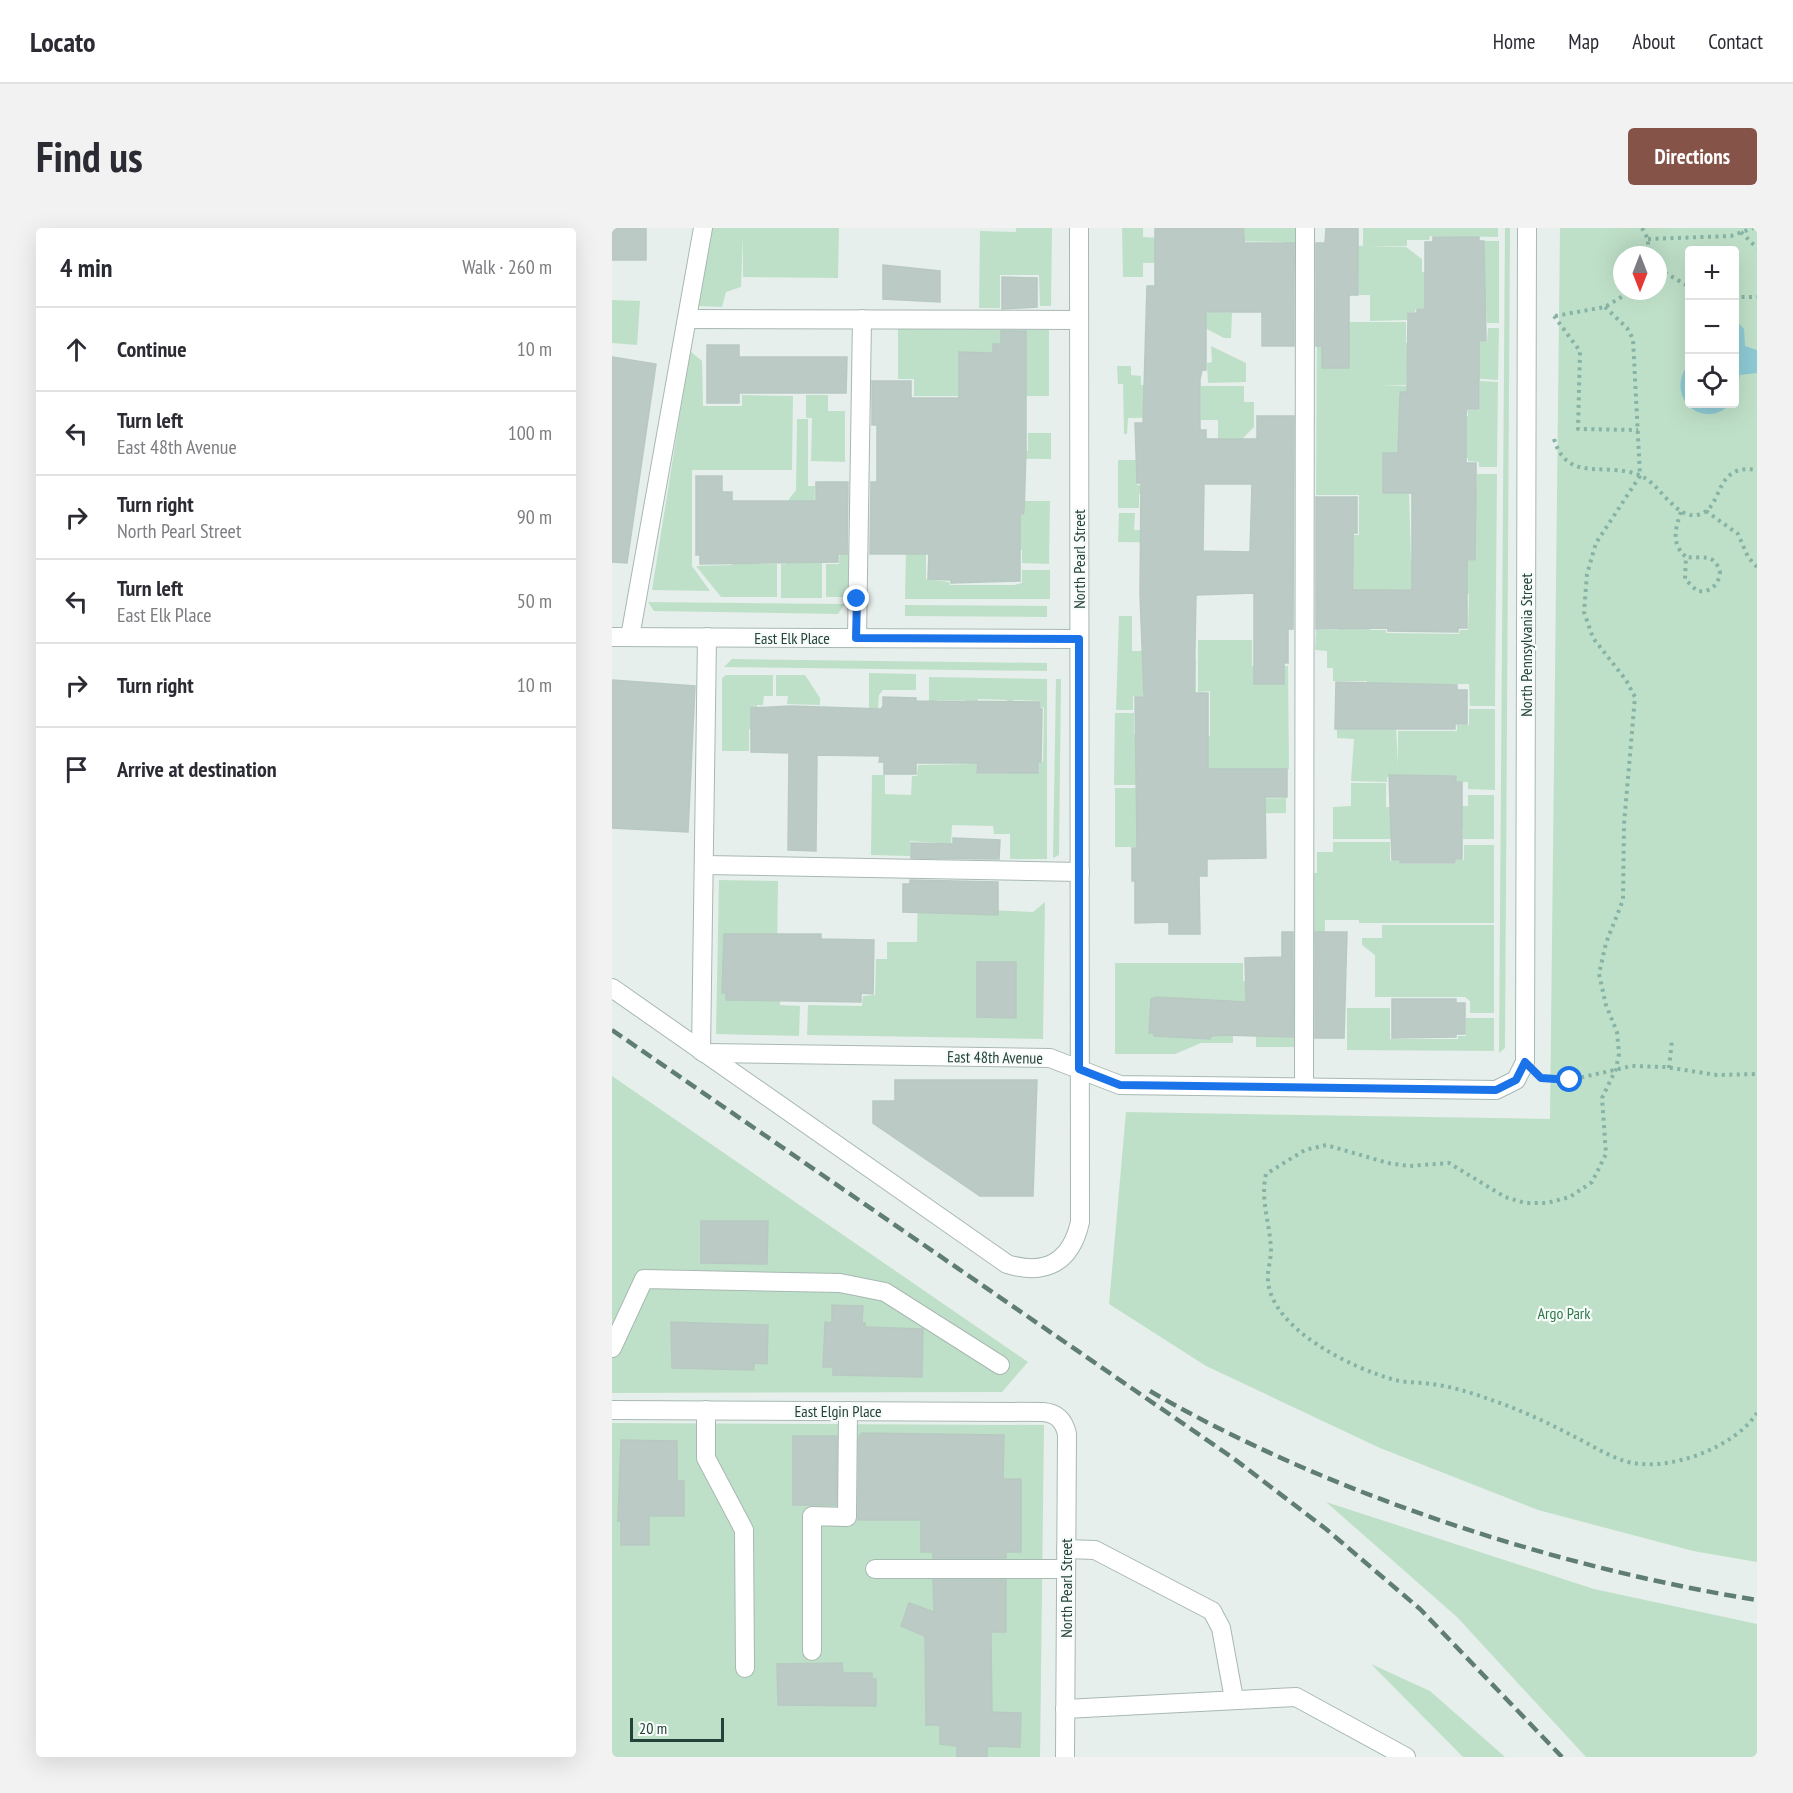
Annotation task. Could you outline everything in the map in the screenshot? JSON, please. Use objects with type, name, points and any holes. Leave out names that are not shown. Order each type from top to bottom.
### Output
[{"type":"street","points":[[621,637],[687,319],[703,228]]},
{"type":"street","name":"North Pearl Street","points":[[702,1052],[1007,1264],[1023,1269],[1040,1269],[1055,1263],[1068,1252],[1077,1238],[1080,1222],[1079,228]]},
{"type":"street","points":[[1304,1087],[1305,228]]},
{"type":"street","name":"North Pennsylvania Street","points":[[1525,1062],[1527,228]]},
{"type":"street","points":[[687,319],[1079,320]]},
{"type":"street","points":[[856,638],[862,319]]},
{"type":"street","name":"East Elk Place","points":[[621,637],[1079,639]]},
{"type":"street","points":[[702,1052],[707,638]]},
{"type":"street","points":[[704,865],[1080,872]]},
{"type":"street","points":[[612,988],[702,1052]]},
{"type":"street","name":"East 48th Avenue","points":[[702,1052],[1050,1058],[1120,1085],[1496,1090],[1516,1080],[1525,1062]]},
{"type":"street","points":[[612,1348],[644,1280],[840,1283],[885,1293],[1000,1365]]},
{"type":"street","name":"East Elgin Place","points":[[612,1410],[1042,1412],[1050,1413],[1062,1421]]},
{"type":"street","points":[[706,1410],[706,1458],[744,1530],[745,1668]]},
{"type":"street","points":[[812,1651],[812,1516],[847,1517],[849,1411]]},
{"type":"street","name":"North Pearl Street","points":[[1062,1421],[1067,1434],[1065,1757]]},
{"type":"street","points":[[1066,1549],[1095,1550],[1212,1611],[1221,1628],[1234,1699]]},
{"type":"street","points":[[875,1569],[1066,1569]]},
{"type":"street","points":[[1065,1709],[1092,1710],[1296,1696],[1406,1757]]},
{"type":"path","points":[[1642,228],[1648,239],[1648,246]]},
{"type":"path","points":[[1648,239],[1731,236],[1753,228]]},
{"type":"path","points":[[1741,232],[1757,248]]},
{"type":"path","points":[[1667,274],[1685,285]]},
{"type":"path","points":[[1739,297],[1757,297]]},
{"type":"path","points":[[1616,300],[1605,307],[1572,315],[1554,316],[1580,351],[1578,429],[1638,430]]},
{"type":"path","points":[[1605,307],[1627,328],[1633,339],[1640,476]]},
{"type":"path","points":[[1554,439],[1563,458],[1572,466],[1586,469],[1625,470],[1640,476],[1656,486],[1681,512],[1695,516],[1706,511],[1730,474],[1739,470],[1757,470]]},
{"type":"path","points":[[1706,511],[1738,534],[1748,557],[1757,567]]},
{"type":"path","points":[[1681,512],[1674,535],[1680,552],[1686,557],[1705,556],[1715,561],[1720,578],[1714,587],[1702,592],[1688,584],[1685,579],[1686,557]]},
{"type":"path","points":[[1669,1068],[1672,1041]]},
{"type":"path","points":[[1525,1062],[1541,1078],[1555,1081],[1632,1066],[1669,1068],[1717,1075],[1757,1074]]},
{"type":"green space","points":[[709,228],[839,228],[838,278],[743,277],[743,235],[741,287],[726,292],[722,307],[697,306]]},
{"type":"green space","points":[[1016,228],[1052,228],[1051,306],[1040,306],[1039,275],[1000,275],[1000,308],[979,308],[980,231],[1016,232]]},
{"type":"green space","points":[[1122,228],[1143,228],[1143,237],[1193,240],[1220,262],[1143,263],[1143,277],[1123,277]]},
{"type":"green space","points":[[1245,228],[1299,228],[1299,273],[1283,273],[1283,242],[1221,241],[1221,235],[1245,235]]},
{"type":"green space","points":[[1363,228],[1498,228],[1498,237],[1430,236],[1429,240],[1407,240],[1407,246],[1363,246]]},
{"type":"green space","points":[[1505,228],[1510,228],[1505,1048],[1499,1053]]},
{"type":"green space","name":"Argo Park","points":[[1560,228],[1757,228],[1757,1562],[1693,1551],[1538,1510],[1380,1448],[1206,1366],[1109,1304],[1126,1112],[1550,1119]]},
{"type":"green space","points":[[1485,241],[1499,241],[1499,323],[1487,323],[1486,308],[1431,308],[1480,271],[1485,271]]},
{"type":"green space","points":[[1326,245],[1406,247],[1422,259],[1422,272],[1429,272],[1429,308],[1416,308],[1415,312],[1408,312],[1407,320],[1370,321],[1370,295],[1359,295],[1359,274],[1326,275]]},
{"type":"green space","points":[[612,300],[640,301],[637,345],[612,343]]},
{"type":"green space","points":[[1155,312],[1232,313],[1231,338],[1224,338],[1199,325]]},
{"type":"green space","points":[[1317,322],[1406,322],[1406,343],[1413,343],[1467,371],[1407,371],[1406,385],[1382,386],[1407,386],[1407,392],[1399,392],[1399,409],[1408,409],[1408,416],[1468,416],[1468,410],[1480,410],[1480,381],[1498,382],[1497,467],[1479,467],[1479,462],[1468,461],[1468,458],[1408,458],[1411,560],[1419,560],[1418,589],[1354,591],[1354,567],[1317,566],[1317,535],[1359,535],[1359,495],[1316,495]]},
{"type":"green space","points":[[1488,328],[1499,328],[1498,380],[1468,378],[1479,342],[1487,342]]},
{"type":"green space","points":[[898,329],[1049,330],[1049,396],[914,396],[914,379],[898,379]]},
{"type":"green space","points":[[1211,346],[1246,363],[1246,382],[1208,383],[1207,363],[1212,362]]},
{"type":"green space","points":[[690,351],[702,361],[703,406],[742,406],[742,395],[793,396],[792,470],[692,470],[692,566],[710,591],[652,590]]},
{"type":"green space","points":[[1117,366],[1131,366],[1131,375],[1141,376],[1141,385],[1190,384],[1191,417],[1128,418],[1127,434],[1124,434],[1123,384],[1118,384]]},
{"type":"green space","points":[[1201,386],[1244,386],[1244,402],[1254,402],[1254,427],[1243,438],[1243,451],[1218,451],[1218,420],[1201,420]]},
{"type":"green space","points":[[806,395],[828,395],[828,411],[845,411],[845,462],[811,461],[812,418],[806,418]]},
{"type":"green space","points":[[797,419],[808,419],[808,486],[815,486],[813,563],[822,563],[822,598],[781,598],[781,564],[786,564],[786,555],[790,555],[789,499],[796,490]]},
{"type":"green space","points":[[1028,433],[1051,433],[1051,459],[953,458],[1028,451]]},
{"type":"green space","points":[[1118,460],[1141,460],[1136,463],[1137,485],[1141,485],[1141,491],[1148,494],[1139,494],[1139,508],[1118,508]]},
{"type":"green space","points":[[1477,474],[1497,474],[1495,706],[1470,706],[1469,684],[1397,684],[1367,709],[1367,681],[1333,681],[1333,668],[1327,668],[1327,651],[1315,650],[1316,630],[1338,630],[1339,610],[1371,630],[1386,630],[1386,633],[1459,634],[1460,630],[1468,630],[1469,594],[1459,593],[1420,561],[1475,561],[1476,526],[1412,525],[1469,491],[1477,490]]},
{"type":"green space","points":[[843,483],[848,483],[848,597],[826,597],[826,564],[839,564]]},
{"type":"green space","points":[[1025,501],[1050,501],[1049,564],[1022,563],[1022,550],[1013,549],[1013,515],[1025,515]]},
{"type":"green space","points":[[732,509],[752,556],[752,564],[777,564],[777,597],[721,597],[696,566],[732,565]]},
{"type":"green space","points":[[1119,513],[1135,513],[1134,530],[1198,531],[1198,543],[1118,542]]},
{"type":"green space","points":[[906,553],[926,553],[926,579],[949,582],[950,585],[1014,585],[1022,583],[1022,570],[1050,570],[1050,599],[905,599]]},
{"type":"green space","points":[[648,602],[845,604],[838,614],[654,611]]},
{"type":"green space","points":[[905,605],[1047,606],[1047,617],[905,616]]},
{"type":"green space","points":[[1119,616],[1132,616],[1132,651],[1147,651],[1147,659],[1196,659],[1196,693],[1143,693],[1143,696],[1133,696],[1133,710],[1116,710]]},
{"type":"green space","points":[[1198,640],[1252,640],[1252,666],[1288,666],[1289,769],[1252,769],[1204,777],[1145,736],[1210,736],[1210,691],[1198,692]]},
{"type":"green space","points":[[732,659],[1047,663],[1047,671],[724,667]]},
{"type":"green space","points":[[869,673],[916,674],[916,690],[883,690],[879,695],[878,708],[869,708]]},
{"type":"green space","points":[[726,675],[773,675],[773,696],[764,696],[763,705],[757,705],[757,729],[749,729],[749,751],[722,751],[722,678]]},
{"type":"green space","points":[[776,675],[805,675],[820,698],[820,705],[787,704],[788,696],[776,696]]},
{"type":"green space","points":[[929,677],[1047,679],[1047,859],[1010,859],[1010,834],[994,834],[993,826],[952,825],[951,844],[910,841],[910,856],[871,855],[872,775],[885,775],[885,794],[911,795],[912,776],[917,776],[918,765],[968,764],[969,747],[977,747],[977,774],[1006,774],[1007,770],[1039,771],[1039,762],[1043,762],[1044,708],[1041,707],[1041,701],[1014,700],[1006,761],[1007,700],[978,699],[977,707],[965,708],[965,700],[937,700],[936,707],[929,707]]},
{"type":"green space","points":[[1056,679],[1061,679],[1059,855],[1053,858]]},
{"type":"green space","points":[[1469,709],[1495,709],[1495,790],[1468,789],[1468,782],[1457,782],[1456,775],[1387,777],[1387,782],[1351,781],[1354,739],[1337,738],[1337,715],[1396,727],[1398,765],[1398,731],[1457,731],[1457,725],[1469,725]]},
{"type":"green space","points":[[1115,713],[1134,713],[1134,734],[1143,734],[1144,772],[1136,772],[1136,785],[1114,785]]},
{"type":"green space","points":[[1351,783],[1386,783],[1386,807],[1468,806],[1468,795],[1494,795],[1494,839],[1463,839],[1463,829],[1391,829],[1391,839],[1333,839],[1333,807],[1351,806]]},
{"type":"green space","points":[[1115,788],[1136,788],[1136,802],[1286,798],[1286,813],[1222,814],[1222,847],[1115,847]]},
{"type":"green space","points":[[1333,842],[1390,842],[1390,861],[1399,861],[1400,864],[1456,864],[1456,860],[1464,860],[1464,845],[1494,845],[1494,923],[1359,923],[1359,920],[1325,920],[1325,942],[1312,942],[1312,873],[1317,873],[1317,852],[1333,852]]},
{"type":"green space","points":[[719,880],[778,881],[777,958],[781,959],[780,1005],[800,1006],[799,1036],[716,1034]]},
{"type":"green space","points":[[918,882],[986,910],[1033,912],[1045,902],[1043,1039],[807,1035],[808,1005],[862,1006],[863,996],[875,995],[876,959],[887,959],[887,942],[917,942]]},
{"type":"green space","points":[[1382,925],[1494,925],[1494,1013],[1470,1013],[1470,1001],[1465,997],[1375,997],[1375,955],[1362,945],[1362,938],[1382,938]]},
{"type":"green space","points":[[1277,960],[1294,960],[1294,1047],[1256,1047],[1256,1004],[1233,1004],[1233,1043],[1201,1043],[1175,1054],[1115,1054],[1115,963],[1243,963],[1243,981],[1276,981]]},
{"type":"green space","points":[[1347,1008],[1390,1008],[1390,1039],[1458,1039],[1458,1036],[1466,1036],[1466,1018],[1494,1018],[1494,1051],[1347,1050]]},
{"type":"green space","points":[[612,1076],[1028,1362],[1002,1392],[612,1393]]},
{"type":"green space","points":[[612,1423],[1044,1425],[1040,1757],[612,1757]]},
{"type":"green space","points":[[1326,1502],[1594,1589],[1757,1624],[1757,1757],[1586,1757],[1457,1617]]},
{"type":"green space","points":[[1371,1664],[1430,1691],[1505,1757],[1463,1757]]},
{"type":"water","points":[[1739,323],[1744,329],[1745,346],[1757,350],[1757,373],[1740,375],[1739,380]]},
{"type":"water","points":[[1685,370],[1685,401],[1681,387]]},
{"type":"water","points":[[1692,408],[1726,408],[1720,412],[1709,414]]},
{"type":"building","points":[[612,228],[646,228],[646,260],[612,260]]},
{"type":"building","points":[[1155,228],[1244,228],[1244,243],[1294,243],[1294,346],[1262,346],[1262,312],[1206,312],[1206,370],[1202,370],[1200,379],[1200,430],[1206,430],[1206,439],[1257,439],[1257,416],[1294,416],[1293,629],[1288,629],[1288,663],[1284,663],[1284,684],[1254,684],[1254,593],[1196,595],[1194,693],[1208,693],[1208,769],[1287,769],[1287,797],[1265,797],[1266,858],[1207,859],[1207,876],[1199,876],[1200,934],[1169,934],[1169,922],[1135,923],[1135,881],[1132,881],[1132,848],[1137,848],[1135,697],[1144,697],[1140,594],[1141,483],[1137,483],[1135,423],[1143,423],[1147,286],[1155,286]],"holes":[[[1204,484],[1252,484],[1250,552],[1203,551]]]},
{"type":"building","points":[[1326,228],[1358,228],[1358,295],[1349,295],[1349,368],[1322,368],[1322,346],[1316,346],[1316,243],[1325,243]]},
{"type":"building","points":[[1433,237],[1479,237],[1479,241],[1484,241],[1486,341],[1479,341],[1479,409],[1467,409],[1466,415],[1466,463],[1476,463],[1475,560],[1467,560],[1467,628],[1458,628],[1458,632],[1388,631],[1388,628],[1316,629],[1316,497],[1357,497],[1357,533],[1353,533],[1353,590],[1412,590],[1412,493],[1383,493],[1383,453],[1398,453],[1400,392],[1407,392],[1408,313],[1417,313],[1417,309],[1425,309],[1425,242],[1433,242]]},
{"type":"building","points":[[883,265],[940,271],[940,302],[883,299]]},
{"type":"building","points":[[1002,277],[1037,278],[1037,307],[1002,309]]},
{"type":"building","points":[[1001,331],[1026,331],[1026,449],[1024,514],[1020,514],[1020,581],[951,583],[951,580],[928,579],[929,554],[870,554],[871,482],[877,482],[877,425],[872,425],[872,381],[911,381],[911,398],[959,398],[959,352],[993,353],[993,344],[1001,344]]},
{"type":"building","points":[[707,345],[739,345],[739,357],[847,357],[846,393],[739,393],[739,403],[707,403]]},
{"type":"building","points":[[612,357],[656,364],[627,563],[612,562]]},
{"type":"building","points":[[696,476],[722,476],[722,492],[732,492],[732,501],[816,501],[816,482],[848,482],[847,554],[838,554],[838,562],[700,564],[700,555],[696,555]]},
{"type":"building","points":[[612,680],[695,686],[688,832],[612,828]]},
{"type":"building","points":[[1336,682],[1457,685],[1457,690],[1467,690],[1467,724],[1455,724],[1455,729],[1335,729]]},
{"type":"building","points":[[883,697],[916,698],[916,701],[1040,702],[1040,709],[1042,709],[1041,762],[1038,762],[1038,773],[977,773],[978,763],[916,763],[916,774],[884,774],[884,762],[879,762],[880,756],[817,755],[816,851],[788,850],[789,753],[751,752],[751,708],[791,706],[881,709]]},
{"type":"building","points":[[1389,775],[1456,776],[1456,782],[1462,782],[1462,859],[1455,859],[1455,863],[1400,863],[1400,860],[1392,860]]},
{"type":"building","points":[[953,838],[1000,840],[999,859],[911,858],[911,843],[953,844]]},
{"type":"building","points":[[910,880],[998,882],[998,915],[903,912],[903,884],[910,884]]},
{"type":"building","points":[[1282,932],[1293,932],[1293,1037],[1225,1035],[1211,1036],[1210,1039],[1154,1036],[1154,1033],[1149,1033],[1151,999],[1157,997],[1246,1002],[1245,958],[1282,957]]},
{"type":"building","points":[[1315,932],[1347,932],[1344,1038],[1315,1038]]},
{"type":"building","points":[[724,934],[821,934],[821,939],[874,940],[873,994],[861,993],[861,1002],[726,1000],[726,993],[722,993]]},
{"type":"building","points":[[977,962],[1016,962],[1016,1018],[977,1017]]},
{"type":"building","points":[[1392,999],[1456,999],[1456,1003],[1465,1003],[1465,1034],[1456,1034],[1456,1037],[1392,1038]]},
{"type":"building","points":[[895,1080],[1037,1080],[1033,1196],[980,1196],[873,1123],[873,1101],[895,1101]]},
{"type":"building","points":[[701,1221],[768,1221],[767,1264],[701,1263]]},
{"type":"building","points":[[832,1305],[863,1306],[862,1323],[865,1323],[865,1327],[923,1329],[922,1377],[833,1375],[833,1367],[823,1367],[825,1322],[832,1323]]},
{"type":"building","points":[[671,1322],[768,1325],[767,1364],[754,1363],[754,1370],[672,1368]]},
{"type":"building","points":[[862,1433],[1004,1435],[1003,1479],[1021,1479],[1021,1552],[1006,1552],[1006,1558],[933,1558],[933,1552],[921,1552],[921,1520],[858,1520],[859,1436]]},
{"type":"building","points":[[793,1436],[837,1436],[836,1505],[793,1505]]},
{"type":"building","points":[[621,1440],[677,1441],[677,1481],[684,1481],[684,1516],[649,1516],[649,1545],[621,1545],[621,1521],[618,1521]]},
{"type":"building","points":[[933,1580],[1006,1580],[1006,1632],[991,1632],[992,1712],[1021,1713],[1020,1747],[987,1746],[987,1757],[957,1757],[957,1746],[940,1744],[940,1725],[926,1725],[925,1636],[901,1626],[909,1603],[934,1612]]},
{"type":"building","points":[[842,1663],[843,1673],[872,1673],[872,1679],[876,1679],[876,1706],[778,1705],[777,1664]]},
{"type":"railway","points":[[612,1030],[1233,1458],[1326,1529],[1420,1609],[1562,1757]]},
{"type":"railway","points":[[1150,1391],[1218,1428],[1291,1462],[1366,1494],[1444,1522],[1523,1547],[1602,1568],[1757,1600]]},
{"type":"route","points":[[857,599],[856,638],[1079,639],[1079,1069],[1120,1085],[1496,1090],[1512,1084],[1521,1073],[1525,1062],[1541,1078],[1555,1081],[1570,1080]]}]
